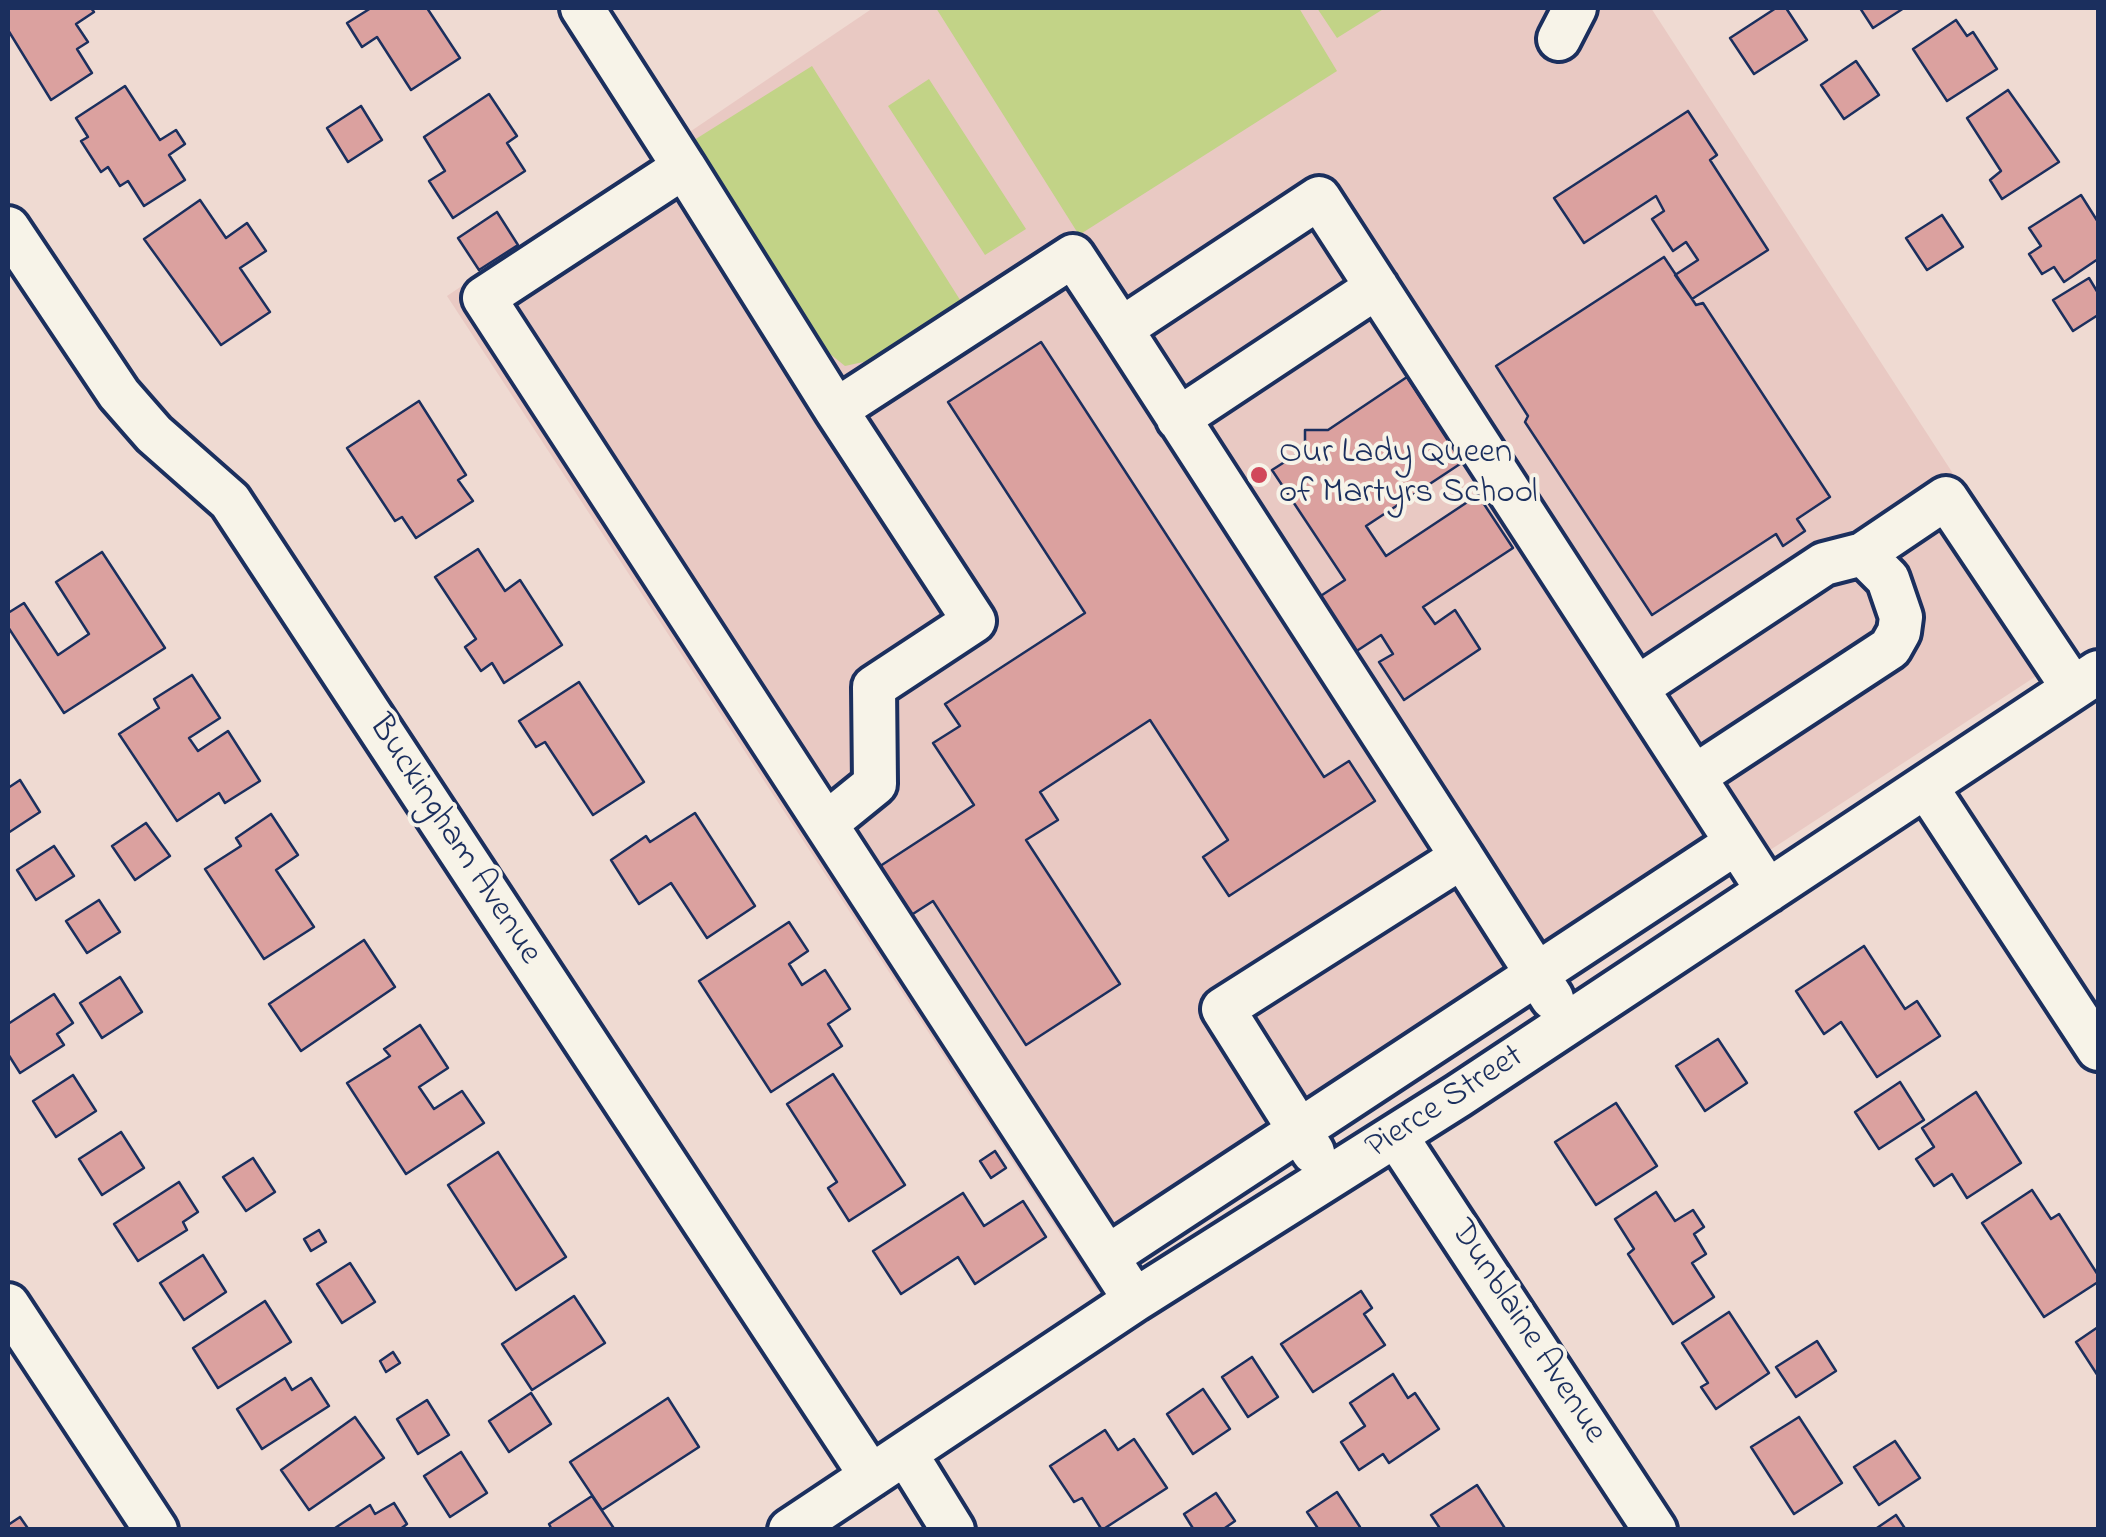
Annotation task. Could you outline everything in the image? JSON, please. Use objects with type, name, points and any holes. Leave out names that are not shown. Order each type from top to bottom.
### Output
[{"type":"street","points":[[582,8],[974,621],[874,688],[875,784],[827,824]]},
{"type":"street","points":[[684,167],[484,298],[1135,1300]]},
{"type":"street","points":[[1121,329],[1318,198],[1768,891]]},
{"type":"street","name":"Buckingham Avenue","points":[[8,228],[119,394],[154,434],[230,501],[888,1465],[954,1530]]},
{"type":"street","points":[[836,410],[1073,256],[1568,1024]]},
{"type":"street","points":[[1178,419],[1377,287]]},
{"type":"street","points":[[1638,686],[1824,564],[1864,554],[1946,498],[2086,680]]},
{"type":"street","points":[[1695,776],[1890,648],[1899,632],[1901,616],[1888,579],[1864,554]]},
{"type":"street","name":"Pierce Street","points":[[790,1530],[1135,1300],[1568,1024],[2086,680]]},
{"type":"street","points":[[1927,788],[2098,1050]]},
{"type":"street","points":[[1107,1257],[1736,843]]},
{"type":"street","points":[[1330,1178],[1224,1009],[1462,856]]},
{"type":"street","name":"Dunblaine Avenue","points":[[1396,1136],[1655,1530]]},
{"type":"street","points":[[8,1305],[156,1530]]},
{"type":"shaded area","name":"Our Lady Queen of Martyrs School","points":[[873,8],[1651,8],[2070,654],[1097,1290],[447,296]]},
{"type":"green space","points":[[936,8],[1299,8],[1337,71],[1079,235]]},
{"type":"green space","points":[[1317,8],[1385,8],[1337,38]]},
{"type":"green space","points":[[812,66],[962,303],[886,357],[845,366],[814,341],[691,142]]},
{"type":"green space","points":[[929,79],[1026,229],[985,255],[888,106]]},
{"type":"building","points":[[8,8],[91,8],[94,12],[76,24],[88,42],[77,49],[92,73],[51,100],[8,30]]},
{"type":"building","points":[[371,8],[427,8],[460,58],[411,90],[377,37],[362,47],[347,23]]},
{"type":"building","points":[[1776,8],[1786,8],[1807,40],[1754,74],[1730,38]]},
{"type":"building","points":[[1860,8],[1904,8],[1873,28]]},
{"type":"building","points":[[1956,20],[1967,36],[1973,32],[1997,69],[1947,101],[1913,49]]},
{"type":"building","points":[[1856,61],[1879,95],[1844,119],[1821,85]]},
{"type":"building","points":[[125,86],[160,140],[176,130],[185,144],[169,155],[185,180],[144,206],[128,181],[120,186],[108,167],[101,172],[81,141],[88,137],[76,118]]},
{"type":"building","points":[[2008,90],[2059,162],[2002,199],[1990,180],[2001,171],[1967,118]]},
{"type":"building","points":[[489,94],[517,136],[507,143],[525,171],[453,218],[429,181],[445,171],[424,137]]},
{"type":"building","points":[[361,106],[382,140],[348,162],[327,128]]},
{"type":"building","points":[[1688,111],[1717,155],[1710,160],[1768,250],[1692,299],[1675,275],[1698,260],[1686,242],[1673,251],[1652,219],[1664,211],[1656,196],[1584,243],[1554,198]]},
{"type":"building","points":[[2081,195],[2098,222],[2098,259],[2064,282],[2054,267],[2042,274],[2029,254],[2041,246],[2029,228]]},
{"type":"building","points":[[200,200],[226,238],[247,223],[266,251],[240,268],[270,312],[221,345],[144,239]]},
{"type":"building","points":[[497,212],[518,245],[479,270],[458,238]]},
{"type":"building","points":[[1942,215],[1963,247],[1927,270],[1906,238]]},
{"type":"building","points":[[1664,257],[1696,305],[1703,303],[1830,497],[1797,519],[1805,531],[1783,546],[1776,534],[1652,615],[1525,422],[1528,416],[1496,366]]},
{"type":"building","points":[[2089,278],[2098,293],[2098,315],[2073,331],[2053,300]]},
{"type":"building","points":[[1041,342],[1324,777],[1349,761],[1375,801],[1229,896],[1203,857],[1228,840],[1150,720],[1040,792],[1058,820],[1026,840],[1120,984],[1026,1045],[933,901],[902,921],[871,872],[974,805],[933,743],[960,726],[945,704],[1085,613],[948,402]]},
{"type":"building","points":[[1407,377],[1463,462],[1366,526],[1386,556],[1478,495],[1513,548],[1423,607],[1435,624],[1455,610],[1480,649],[1404,700],[1379,662],[1393,654],[1381,635],[1349,656],[1313,601],[1345,580],[1272,470],[1305,449],[1305,430],[1328,430]]},
{"type":"building","points":[[419,401],[466,475],[458,480],[473,501],[416,538],[402,517],[395,521],[347,448]]},
{"type":"building","points":[[478,549],[505,591],[520,580],[562,645],[504,683],[492,663],[481,671],[465,647],[476,639],[435,577]]},
{"type":"building","points":[[102,552],[165,648],[64,713],[8,627],[8,613],[24,603],[58,655],[89,634],[56,582]]},
{"type":"building","points":[[192,675],[220,718],[189,738],[198,751],[228,731],[260,781],[225,803],[219,793],[177,821],[119,734],[159,708],[154,699]]},
{"type":"building","points":[[579,682],[644,782],[593,815],[545,742],[536,747],[519,721]]},
{"type":"building","points":[[20,780],[40,812],[8,833],[8,788]]},
{"type":"building","points":[[695,813],[755,906],[707,938],[671,883],[639,904],[611,860],[646,836],[650,842]]},
{"type":"building","points":[[271,814],[298,855],[276,870],[314,927],[264,959],[205,869],[241,846],[236,838]]},
{"type":"building","points":[[146,823],[170,856],[135,880],[112,846]]},
{"type":"building","points":[[54,846],[74,876],[36,900],[17,870]]},
{"type":"building","points":[[99,900],[120,932],[87,953],[66,921]]},
{"type":"building","points":[[789,922],[808,951],[789,964],[802,985],[825,970],[850,1009],[828,1024],[842,1046],[771,1092],[699,981]]},
{"type":"building","points":[[364,940],[395,987],[301,1051],[269,1004]]},
{"type":"building","points":[[1864,946],[1905,1009],[1917,1001],[1940,1036],[1877,1077],[1841,1022],[1824,1034],[1796,991]]},
{"type":"building","points":[[120,977],[142,1012],[102,1038],[80,1003]]},
{"type":"building","points":[[54,994],[73,1023],[57,1034],[64,1045],[20,1073],[8,1054],[8,1024]]},
{"type":"building","points":[[420,1025],[448,1068],[419,1087],[434,1109],[462,1091],[484,1123],[406,1174],[347,1083],[390,1056],[384,1049]]},
{"type":"building","points":[[1718,1039],[1747,1083],[1705,1111],[1676,1066]]},
{"type":"building","points":[[833,1074],[905,1185],[849,1221],[828,1188],[837,1182],[787,1104]]},
{"type":"building","points":[[73,1075],[96,1111],[56,1137],[33,1101]]},
{"type":"building","points":[[1900,1082],[1924,1120],[1879,1149],[1855,1112]]},
{"type":"building","points":[[1976,1092],[2021,1163],[1967,1198],[1952,1174],[1934,1186],[1916,1159],[1934,1147],[1922,1128]]},
{"type":"building","points":[[1616,1103],[1657,1166],[1596,1205],[1555,1142]]},
{"type":"building","points":[[121,1132],[144,1168],[102,1195],[79,1159]]},
{"type":"building","points":[[995,1151],[1006,1168],[991,1178],[980,1161]]},
{"type":"building","points":[[498,1152],[566,1257],[516,1290],[448,1185]]},
{"type":"building","points":[[253,1158],[275,1192],[246,1211],[223,1177]]},
{"type":"building","points":[[179,1182],[198,1212],[183,1222],[187,1230],[138,1261],[114,1224]]},
{"type":"building","points":[[2032,1190],[2051,1219],[2059,1214],[2098,1275],[2098,1282],[2044,1317],[1982,1223]]},
{"type":"building","points":[[1656,1192],[1675,1221],[1693,1210],[1704,1227],[1694,1234],[1706,1254],[1692,1263],[1714,1297],[1673,1324],[1628,1254],[1634,1249],[1615,1219]]},
{"type":"building","points":[[963,1193],[984,1226],[1023,1201],[1046,1237],[975,1284],[958,1257],[901,1294],[873,1251]]},
{"type":"building","points":[[319,1230],[326,1242],[311,1251],[304,1239]]},
{"type":"building","points":[[203,1255],[226,1292],[184,1320],[160,1283]]},
{"type":"building","points":[[350,1263],[375,1302],[342,1323],[317,1284]]},
{"type":"building","points":[[1361,1291],[1372,1308],[1364,1314],[1385,1345],[1313,1392],[1281,1344]]},
{"type":"building","points":[[574,1296],[605,1343],[532,1390],[502,1344]]},
{"type":"building","points":[[265,1301],[291,1342],[218,1388],[193,1348]]},
{"type":"building","points":[[1729,1312],[1769,1373],[1716,1409],[1701,1387],[1708,1383],[1682,1343]]},
{"type":"building","points":[[2098,1327],[2098,1376],[2076,1342]]},
{"type":"building","points":[[1817,1341],[1836,1371],[1796,1397],[1776,1367]]},
{"type":"building","points":[[393,1352],[400,1363],[386,1372],[380,1361]]},
{"type":"building","points":[[1252,1357],[1278,1397],[1248,1417],[1222,1377]]},
{"type":"building","points":[[1393,1374],[1408,1398],[1415,1393],[1439,1429],[1389,1463],[1383,1454],[1359,1470],[1341,1442],[1365,1426],[1350,1403]]},
{"type":"building","points":[[285,1378],[292,1390],[311,1378],[329,1406],[262,1449],[237,1409]]},
{"type":"building","points":[[1203,1389],[1230,1429],[1193,1454],[1167,1414]]},
{"type":"building","points":[[531,1393],[551,1424],[509,1452],[489,1421]]},
{"type":"building","points":[[668,1398],[699,1447],[602,1510],[570,1462]]},
{"type":"building","points":[[427,1400],[449,1435],[418,1454],[397,1419]]},
{"type":"building","points":[[355,1417],[384,1458],[309,1510],[281,1470]]},
{"type":"building","points":[[1799,1417],[1842,1483],[1794,1514],[1751,1447]]},
{"type":"building","points":[[1105,1430],[1118,1450],[1134,1439],[1167,1488],[1102,1530],[1082,1498],[1074,1502],[1050,1466]]},
{"type":"building","points":[[1895,1441],[1920,1478],[1879,1505],[1854,1467]]},
{"type":"building","points":[[461,1452],[487,1493],[450,1517],[424,1476]]},
{"type":"building","points":[[1477,1485],[1506,1530],[1441,1530],[1431,1515]]},
{"type":"building","points":[[1337,1492],[1360,1527],[1356,1530],[1319,1530],[1307,1512]]},
{"type":"building","points":[[1216,1493],[1235,1521],[1222,1530],[1194,1530],[1184,1514]]},
{"type":"building","points":[[592,1496],[615,1530],[552,1530],[549,1524]]},
{"type":"building","points":[[394,1503],[407,1524],[399,1530],[332,1530],[370,1505],[375,1514]]},
{"type":"building","points":[[1896,1515],[1906,1530],[1874,1530]]},
{"type":"building","points":[[20,1517],[29,1530],[8,1530],[8,1525]]},
{"type":"place","name":"Our Lady Queen of Martyrs School","points":[[1259,475]]}]
